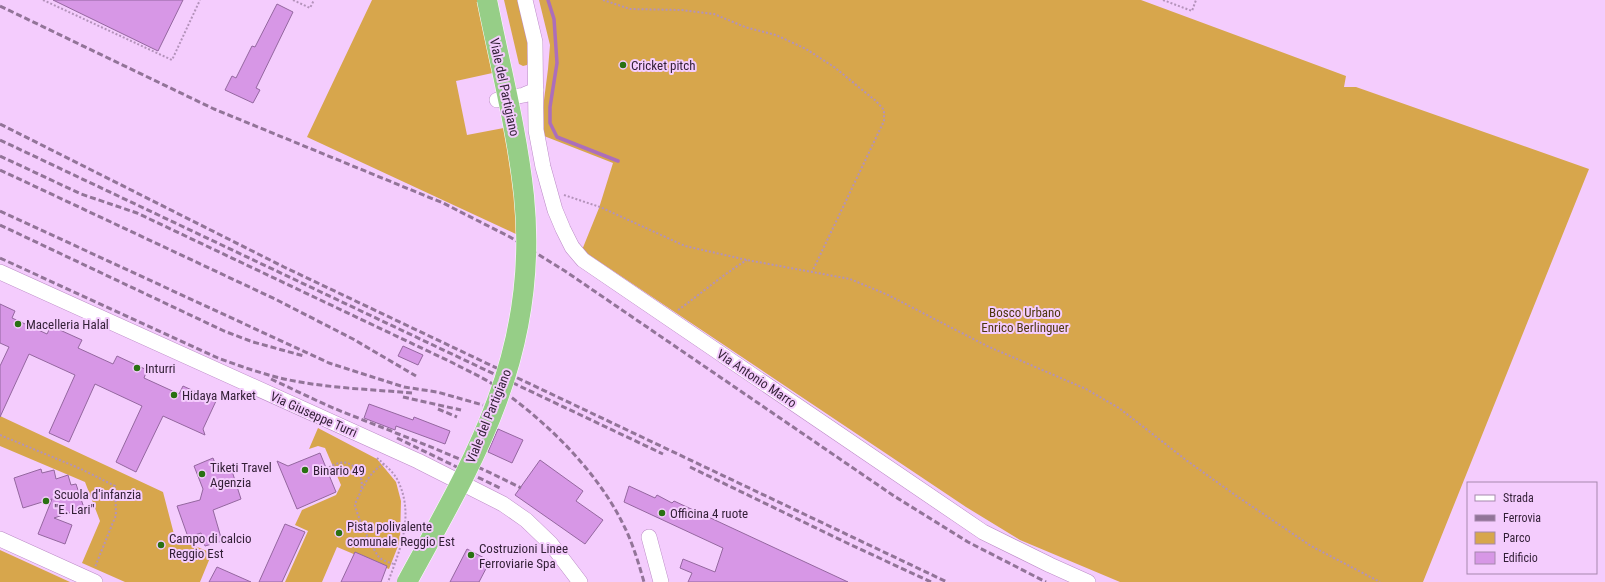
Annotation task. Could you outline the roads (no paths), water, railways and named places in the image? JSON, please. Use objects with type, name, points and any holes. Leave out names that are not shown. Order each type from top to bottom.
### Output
[{"type":"main road","name":"Viale del Partigiano","points":[[407,582],[469,465],[490,417],[508,367],[522,303],[526,239],[524,197],[518,153],[487,0]]},
{"type":"street","name":"Via Antonio Marro","points":[[525,0],[535,42],[536,130],[543,167],[555,210],[563,229],[572,248],[583,260],[983,532],[1088,582]]},
{"type":"street","points":[[497,100],[524,95],[536,90]]},
{"type":"street","name":"Via Giuseppe Turri","points":[[0,272],[410,458],[503,504],[526,520],[551,544],[580,582]]},
{"type":"street","points":[[649,537],[661,582]]},
{"type":"street","points":[[0,539],[92,581]]},
{"type":"waterway","points":[[548,0],[554,19],[557,63],[550,107],[550,123],[557,137],[618,161]]},
{"type":"railway","points":[[0,6],[214,109],[443,203],[510,237],[565,271],[894,496],[968,542],[1046,582]]},
{"type":"railway","points":[[0,124],[284,267],[947,582]]},
{"type":"railway","points":[[0,140],[663,454]]},
{"type":"railway","points":[[0,156],[81,194],[137,213],[451,362],[491,383],[510,396],[547,427],[582,463],[597,482],[611,502],[626,529],[644,582]]},
{"type":"railway","points":[[0,170],[275,299],[353,339],[416,376]]},
{"type":"railway","points":[[0,211],[329,363],[404,387],[437,392],[483,405]]},
{"type":"railway","points":[[0,225],[224,331],[253,342],[304,356]]},
{"type":"railway","points":[[0,258],[218,358],[247,368],[276,377],[309,384],[412,393]]},
{"type":"railway","points":[[271,379],[334,408],[455,457],[521,488]]},
{"type":"railway","points":[[403,397],[461,410]]},
{"type":"railway","points":[[438,409],[457,417]]},
{"type":"railway","points":[[397,438],[500,488]]},
{"type":"railway","points":[[690,467],[931,582]]},
{"type":"place","name":"Cricket pitch","points":[[623,65]]},
{"type":"place","name":"Macelleria Halal","points":[[18,324]]},
{"type":"place","name":"Inturri","points":[[137,368]]},
{"type":"place","name":"Hidaya Market","points":[[174,395]]},
{"type":"place","name":"Binario 49","points":[[305,470]]},
{"type":"place","name":"Tiketi Travel Agenzia","points":[[202,474]]},
{"type":"place","name":"Scuola d'infanzia \"E. Lari\"","points":[[46,501]]},
{"type":"place","name":"Officina 4 ruote","points":[[662,513]]},
{"type":"place","name":"Pista polivalente comunale Reggio Est","points":[[339,533]]},
{"type":"place","name":"Campo di calcio Reggio Est","points":[[161,545]]},
{"type":"place","name":"Costruzioni Linee Ferroviarie Spa","points":[[471,555]]},
{"type":"park label","name":"Bosco Urbano Enrico Berlinguer","points":[[1025,320]]}]
